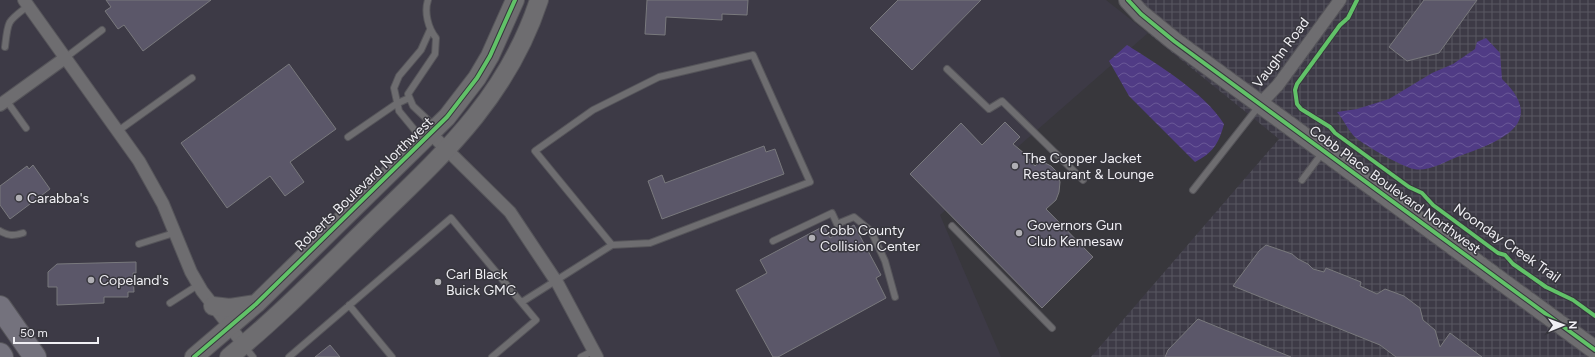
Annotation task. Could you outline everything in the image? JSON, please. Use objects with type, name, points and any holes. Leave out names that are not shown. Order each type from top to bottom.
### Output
[{"type":"highway","points":[[0,307],[35,357]]},
{"type":"street","name":"Roberts Boulevard Northwest","points":[[194,357],[230,328],[256,304],[431,134],[461,100],[477,78],[496,45],[516,0]]},
{"type":"street","points":[[229,357],[248,351],[298,296],[447,150],[484,107],[505,75],[520,45],[539,0]]},
{"type":"street","name":"Cobb Place Boulevard Northwest","points":[[1128,0],[1158,28],[1595,350]]},
{"type":"street","name":"Vaughn Road","points":[[1260,104],[1278,85],[1340,0]]},
{"type":"street","points":[[26,3],[118,131],[152,182],[190,272],[213,306],[248,351]]},
{"type":"street","points":[[3,102],[65,58]]},
{"type":"street","points":[[431,134],[510,212],[556,280],[595,354]]},
{"type":"street","points":[[213,306],[230,308],[256,304]]},
{"type":"lane","points":[[428,0],[425,7],[430,30],[436,38],[435,54],[421,77],[410,90],[409,98],[413,106],[430,122],[431,134],[418,134],[401,115],[396,104],[394,88],[396,82],[421,50],[430,30]]},
{"type":"lane","points":[[5,47],[7,24],[9,20],[26,3]]},
{"type":"lane","points":[[65,58],[102,30]]},
{"type":"lane","points":[[522,302],[612,245],[650,243],[810,182],[753,55],[659,77],[593,110],[535,151],[612,245]]},
{"type":"lane","points":[[947,69],[989,110],[1002,101],[1083,180]]},
{"type":"lane","points":[[118,131],[192,78]]},
{"type":"lane","points":[[348,137],[396,104],[409,98]]},
{"type":"lane","points":[[3,102],[26,128]]},
{"type":"lane","points":[[1193,190],[1260,104]]},
{"type":"lane","points":[[1302,180],[1324,151]]},
{"type":"lane","points":[[773,241],[832,213],[837,224],[854,217],[870,231],[885,262],[895,297]]},
{"type":"lane","points":[[289,357],[451,218],[536,320],[492,357]]},
{"type":"lane","points":[[952,226],[1052,328]]},
{"type":"lane","points":[[0,231],[8,235],[15,236],[23,233]]},
{"type":"lane","points":[[139,244],[174,233]]},
{"type":"lane","points":[[170,303],[198,285]]},
{"type":"lane","points":[[349,305],[392,357]]},
{"type":"lane","points":[[581,357],[595,354]]},
{"type":"shaded area","points":[[0,0],[1106,0],[1148,33],[940,215],[1001,357],[0,357]]},
{"type":"shaded area","points":[[1133,0],[1595,0],[1595,357],[1091,357],[1279,139],[1148,33]]},
{"type":"water","points":[[1486,38],[1500,53],[1502,79],[1515,95],[1521,109],[1519,120],[1512,130],[1501,138],[1487,145],[1436,166],[1419,170],[1414,169],[1372,149],[1357,139],[1337,112],[1357,109],[1389,99],[1432,73],[1453,64],[1475,49],[1477,42]]},
{"type":"water","points":[[1127,45],[1166,70],[1193,90],[1216,112],[1224,124],[1220,137],[1214,147],[1201,159],[1195,162],[1129,96],[1109,61]]},
{"type":"building","points":[[106,0],[211,0],[143,51],[124,25],[118,29],[105,11],[111,7]]},
{"type":"building","points":[[647,0],[748,0],[747,15],[722,14],[722,20],[666,17],[665,35],[645,34]]},
{"type":"building","points":[[898,0],[981,0],[912,70],[870,28]]},
{"type":"building","points":[[1424,0],[1477,0],[1439,53],[1407,61],[1389,47]]},
{"type":"building","points":[[289,64],[336,129],[290,162],[304,182],[285,196],[270,176],[227,208],[181,143]]},
{"type":"building","name":"Governors Gun Club Kennesaw","points":[[1005,122],[1020,137],[1013,144],[1025,154],[1035,166],[1039,162],[1043,162],[1051,166],[1057,172],[1060,182],[1059,192],[1056,200],[1046,209],[1093,257],[1042,308],[910,174],[961,123],[982,145]]},
{"type":"building","points":[[764,146],[766,152],[775,149],[784,174],[662,219],[648,181],[662,175],[665,183]]},
{"type":"building","name":"Carabba's","points":[[33,165],[50,189],[10,219],[0,205],[0,186],[27,166],[29,169]]},
{"type":"building","points":[[854,225],[881,275],[876,278],[886,298],[778,357],[773,357],[736,290],[767,273],[760,260],[824,226],[830,238]]},
{"type":"building","points":[[1266,245],[1292,254],[1313,269],[1324,272],[1326,268],[1361,282],[1360,286],[1377,294],[1385,289],[1404,296],[1420,308],[1423,320],[1435,330],[1440,347],[1450,333],[1482,357],[1396,357],[1380,345],[1233,286],[1259,251]]},
{"type":"building","name":"Copeland's","points":[[136,262],[136,273],[133,273],[134,292],[128,292],[128,297],[104,297],[104,303],[57,305],[57,287],[48,287],[48,272],[57,264]]},
{"type":"building","points":[[1198,319],[1291,357],[1165,357],[1168,350]]},
{"type":"building","points":[[330,345],[340,357],[315,357]]},
{"type":"cycle path","points":[[194,357],[256,304],[447,117],[477,78],[490,56],[515,0]]},
{"type":"cycle path","points":[[1128,0],[1141,14],[1174,41],[1595,350]]},
{"type":"cycle path","name":"Noonday Creek Trail","points":[[1357,0],[1348,18],[1340,25],[1297,84],[1295,90],[1297,104],[1301,109],[1330,127],[1335,133],[1409,187],[1422,193],[1433,205],[1498,253],[1505,255],[1513,264],[1546,287],[1573,300],[1595,316]]},
{"type":"place","name":"The Copper Jacket Restaurant & Lounge","points":[[1015,166]]},
{"type":"place","name":"Carabba's","points":[[19,198]]},
{"type":"place","name":"Governors Gun Club Kennesaw","points":[[1019,233]]},
{"type":"place","name":"Cobb County Collision Center","points":[[812,238]]},
{"type":"place","name":"Copeland's","points":[[91,280]]},
{"type":"place","name":"Carl Black Buick GMC","points":[[438,282]]}]
